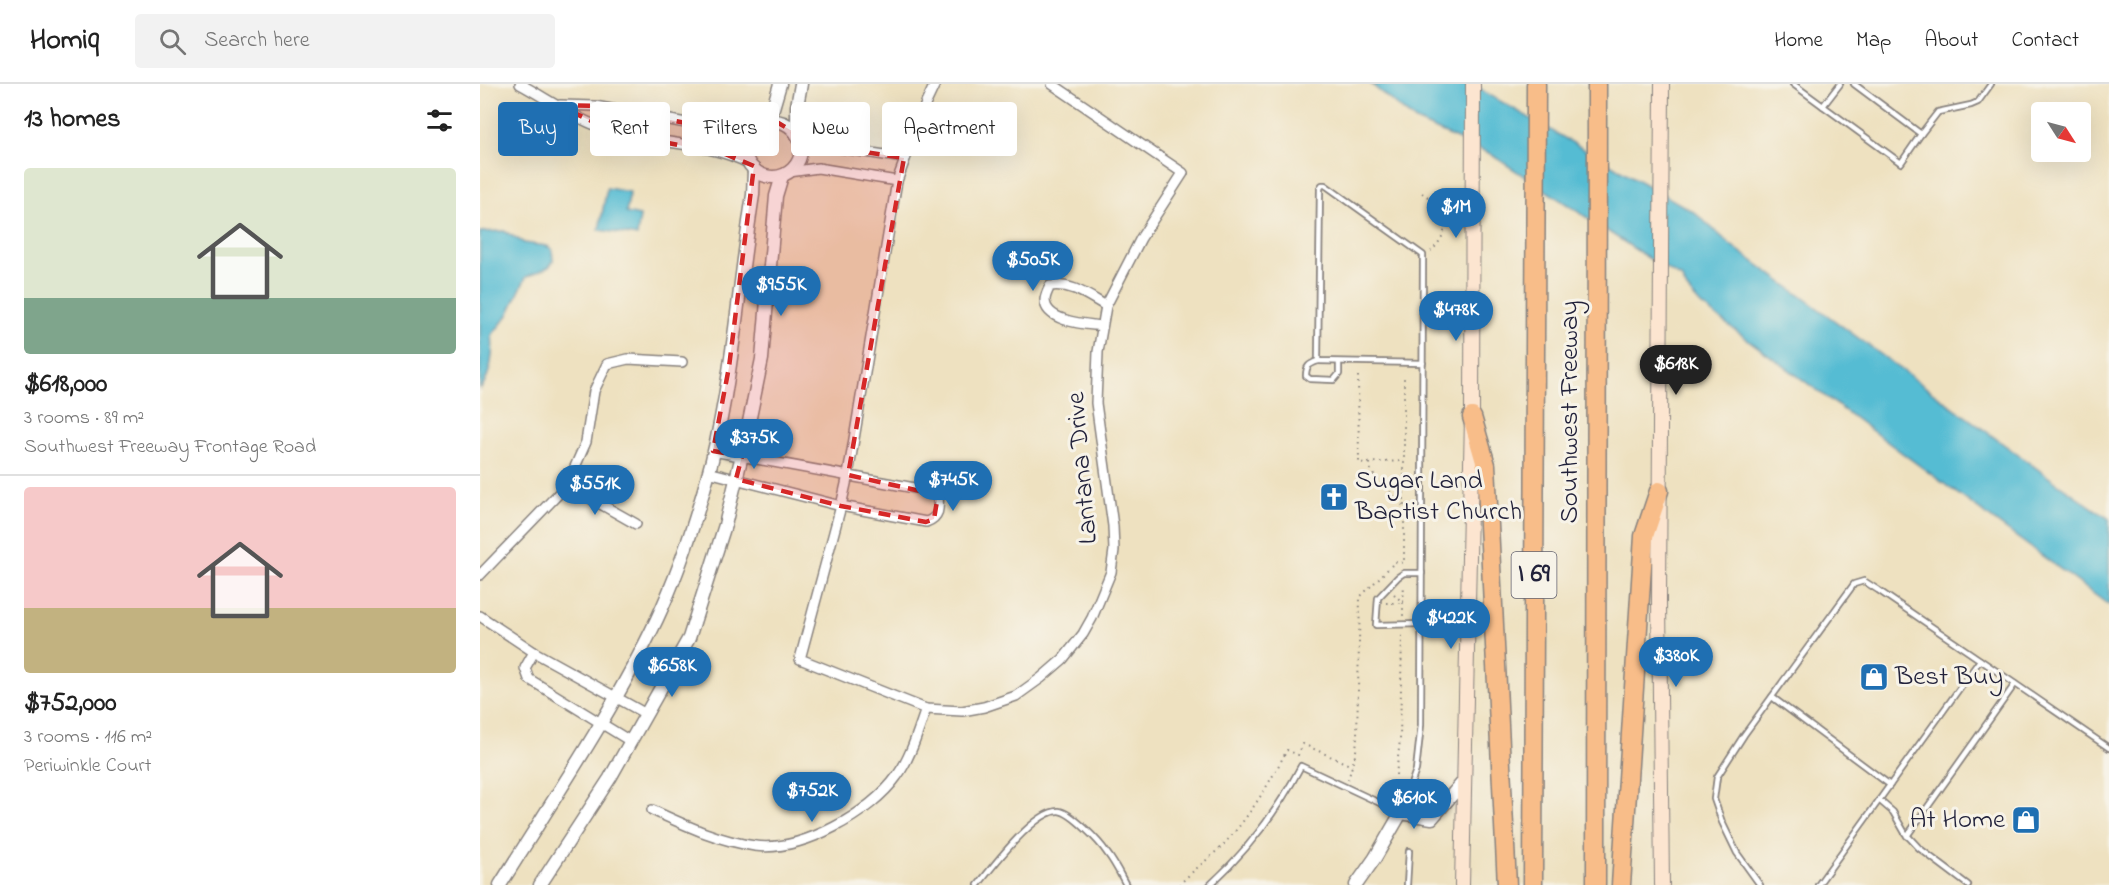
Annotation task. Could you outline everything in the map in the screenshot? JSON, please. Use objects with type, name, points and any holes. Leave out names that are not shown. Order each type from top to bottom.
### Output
[{"type":"highway","name":"Southwest Freeway","points":[[1533,885],[1536,84]]},
{"type":"highway","name":"Southwest Freeway","points":[[1596,885],[1597,84]]},
{"type":"highway","points":[[1472,417],[1486,465],[1507,885]]},
{"type":"highway","points":[[1621,885],[1644,536],[1659,491]]},
{"type":"main road","points":[[1462,885],[1472,417],[1473,84]]},
{"type":"main road","points":[[1662,84],[1659,491],[1662,885]]},
{"type":"street","points":[[520,84],[553,102]]},
{"type":"street","points":[[774,102],[780,84]]},
{"type":"street","points":[[798,102],[801,84]]},
{"type":"street","points":[[841,506],[897,181],[904,158],[935,84]]},
{"type":"street","name":"Lantana Drive","points":[[841,506],[800,658],[926,709],[962,711],[984,707],[1016,696],[1063,658],[1092,618],[1111,572],[1114,550],[1113,526],[1096,403],[1098,352],[1106,306],[1141,238],[1183,173],[1052,84]]},
{"type":"street","points":[[578,106],[595,106],[682,122]]},
{"type":"street","points":[[578,117],[589,124],[616,133],[725,154],[752,166],[767,176],[818,168],[897,181]]},
{"type":"street","points":[[870,153],[904,158]]},
{"type":"street","points":[[500,885],[616,698],[658,618],[688,538],[708,472],[729,367],[753,195],[752,166],[748,156]]},
{"type":"street","points":[[540,885],[610,778],[690,638],[726,525],[762,359],[776,196],[785,174],[799,161],[800,156]]},
{"type":"street","points":[[1102,326],[1060,319],[1048,309],[1045,299],[1050,286],[1060,285],[1073,287],[1106,306]]},
{"type":"street","points":[[480,575],[567,484],[586,442],[594,391],[607,364],[628,359],[682,362]]},
{"type":"street","points":[[708,472],[841,506],[926,522],[934,519],[939,509],[938,495],[931,491],[713,451]]},
{"type":"street","points":[[567,484],[636,524]]},
{"type":"street","points":[[480,616],[534,652],[646,714]]},
{"type":"street","points":[[534,652],[525,668],[529,679],[630,741]]},
{"type":"street","points":[[652,810],[701,832],[757,846],[805,840],[843,822],[881,794],[898,775],[910,752],[926,709]]},
{"type":"street","points":[[1356,885],[1375,858],[1401,813],[1432,818],[1464,781]]},
{"type":"lane","points":[[1793,84],[1901,163],[1938,112],[1978,102],[1991,84]]},
{"type":"lane","points":[[1823,106],[1840,84]]},
{"type":"lane","points":[[1854,84],[1921,134]]},
{"type":"lane","points":[[1210,885],[1246,850],[1265,826],[1300,766],[1401,813],[1416,770],[1419,748],[1422,573],[1424,255],[1325,185],[1320,188],[1318,361]]},
{"type":"lane","points":[[1339,362],[1339,375],[1334,380],[1310,379],[1306,376],[1309,364],[1318,361],[1423,363]]},
{"type":"lane","points":[[1421,624],[1376,625],[1378,598],[1404,573],[1422,573]]},
{"type":"lane","points":[[1760,885],[1737,853],[1722,822],[1714,799],[1717,777],[1854,584],[1864,581],[2109,748]]},
{"type":"lane","points":[[1818,885],[1980,660]]},
{"type":"lane","points":[[1907,836],[2015,684]]},
{"type":"lane","points":[[1772,697],[1890,785]]},
{"type":"lane","points":[[1879,800],[1893,812],[1907,836],[1919,848],[1968,885]]},
{"type":"lane","points":[[978,885],[1015,840],[1048,813],[1059,811],[1070,815],[1107,852],[1126,885]]},
{"type":"lane","points":[[1407,885],[1409,851]]},
{"type":"path","points":[[1422,193],[1439,205],[1445,214],[1442,239],[1434,249],[1424,255]]},
{"type":"path","points":[[1346,786],[1357,736],[1360,597],[1395,562],[1404,563],[1404,375]]},
{"type":"path","points":[[1358,376],[1359,463],[1404,461]]},
{"type":"path","points":[[1370,463],[1371,472],[1405,507]]},
{"type":"path","points":[[1378,577],[1403,603],[1400,732],[1396,775]]},
{"type":"path","points":[[1179,885],[1210,858],[1238,828],[1256,804],[1287,750],[1298,755],[1303,744],[1352,765]]},
{"type":"highlighted area","points":[[558,105],[595,106],[729,131],[775,121],[814,144],[904,158],[848,475],[938,495],[934,519],[926,522],[841,506],[736,479],[742,456],[713,451],[729,367],[754,166],[725,154],[616,133]]},
{"type":"water","points":[[1371,84],[1475,84],[1486,93],[1694,212],[1731,245],[2109,519],[2109,605],[1701,305],[1687,289],[1681,277],[1489,153],[1416,121]]},
{"type":"water","points":[[607,188],[630,192],[626,213],[640,216],[637,236],[599,230]]},
{"type":"water","points":[[504,231],[524,243],[547,246],[552,249],[553,261],[549,267],[526,277],[508,315],[492,335],[491,363],[480,389],[480,232]]},
{"type":"place","name":"Sugar Land Baptist Church","points":[[1334,497]]},
{"type":"place","name":"Best Buy","points":[[1874,677]]},
{"type":"place","name":"At Home","points":[[2026,820]]}]
